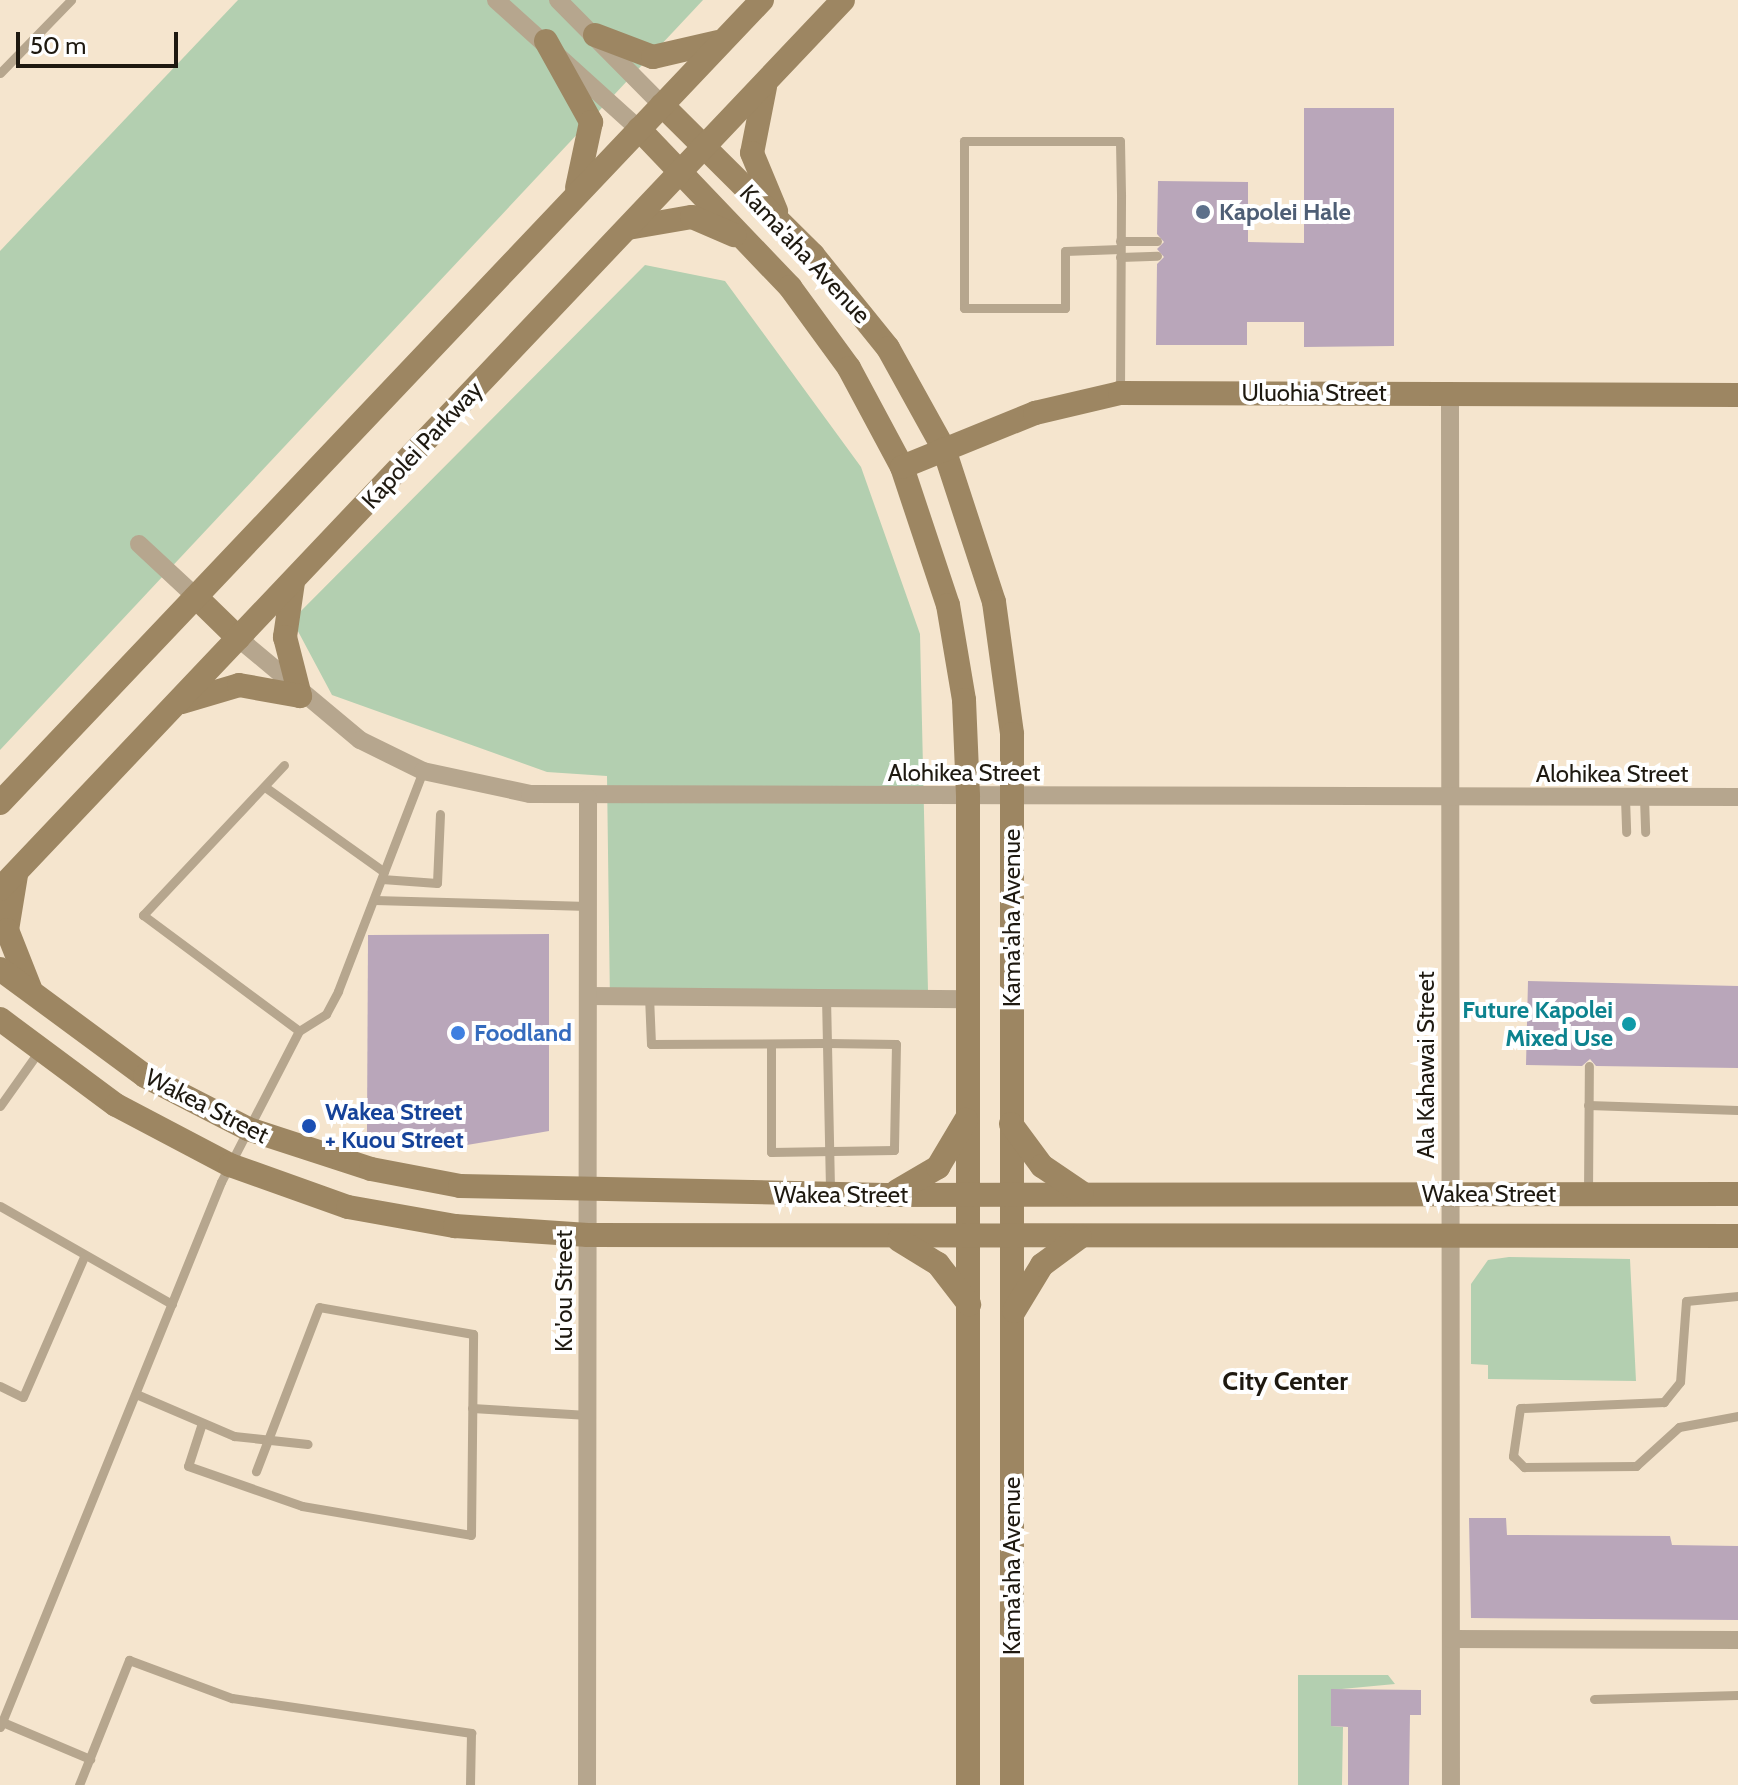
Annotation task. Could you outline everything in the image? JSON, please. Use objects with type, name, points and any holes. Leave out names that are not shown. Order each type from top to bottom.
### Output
[{"type":"street","points":[[496,0],[546,41],[639,129]]},
{"type":"street","points":[[558,0],[662,105]]},
{"type":"street","points":[[0,803],[762,0]]},
{"type":"street","name":"Kapolei Parkway","points":[[8,881],[843,0]]},
{"type":"street","points":[[595,35],[653,57],[724,40]]},
{"type":"street","points":[[546,41],[591,122],[572,200]]},
{"type":"street","points":[[768,79],[755,113],[752,153],[780,221]]},
{"type":"street","name":"Kama'aha Avenue","points":[[662,105],[780,221],[888,348],[944,449],[994,602],[1010,706],[1013,798],[1012,1785]]},
{"type":"street","name":"Kama'aha Avenue","points":[[639,129],[749,243],[841,357],[902,467],[948,605],[964,700],[968,797],[968,1785]]},
{"type":"street","points":[[626,229],[692,217],[749,243]]},
{"type":"street","name":"Uluohia Street","points":[[902,467],[1035,413],[1120,393],[1738,395]]},
{"type":"street","name":"Ala Kahawai Street","points":[[1450,393],[1451,1785]]},
{"type":"street","points":[[139,544],[238,638]]},
{"type":"street","points":[[175,705],[239,685],[300,696],[285,637],[293,580]]},
{"type":"street","name":"Alohikea Street","points":[[238,638],[300,696],[360,740],[423,771],[492,789],[588,798],[1738,797]]},
{"type":"street","name":"Ku'ou Street","points":[[587,1785],[588,798]]},
{"type":"street","points":[[8,881],[7,930],[34,994]]},
{"type":"street","name":"Wakea Street","points":[[0,969],[145,1076],[248,1129],[409,1179],[588,1193],[1738,1194]]},
{"type":"street","points":[[588,996],[967,999]]},
{"type":"street","name":"Wakea Street","points":[[0,1019],[39,1051],[116,1105],[230,1165],[296,1192],[401,1218],[588,1235],[1738,1236]]},
{"type":"street","points":[[885,1195],[938,1167],[969,1114]]},
{"type":"street","points":[[1011,1124],[1042,1166],[1082,1193]]},
{"type":"street","points":[[893,1237],[938,1264],[969,1304]]},
{"type":"street","points":[[1011,1317],[1042,1265],[1080,1237]]},
{"type":"street","points":[[1451,1639],[1738,1640]]},
{"type":"lane","points":[[0,73],[71,0]]},
{"type":"lane","points":[[1120,393],[1120,249],[1120,141],[964,141],[964,308],[1065,308],[1065,251],[1120,249],[1157,241]]},
{"type":"lane","points":[[1120,249],[1157,256]]},
{"type":"lane","points":[[284,765],[143,915],[299,1031]]},
{"type":"lane","points":[[90,1759],[1,1723],[230,1165],[299,1031],[326,1014],[423,771]]},
{"type":"lane","points":[[265,787],[383,876],[437,883],[440,814]]},
{"type":"lane","points":[[1626,832],[1635,798]]},
{"type":"lane","points":[[1635,798],[1645,832]]},
{"type":"lane","points":[[374,900],[588,906]]},
{"type":"lane","points":[[649,996],[651,1044],[827,1043],[896,1044],[894,1150],[771,1152],[771,1044]]},
{"type":"lane","points":[[826,997],[830,1195]]},
{"type":"lane","points":[[0,1106],[39,1051]]},
{"type":"lane","points":[[1588,1194],[1589,1066]]},
{"type":"lane","points":[[1588,1105],[1738,1110]]},
{"type":"lane","points":[[0,1206],[84,1257],[172,1304]]},
{"type":"lane","points":[[0,1386],[23,1397],[84,1257]]},
{"type":"lane","points":[[1738,1296],[1686,1301],[1680,1382],[1664,1402],[1520,1408],[1513,1456],[1524,1467],[1636,1466],[1679,1427],[1738,1416]]},
{"type":"lane","points":[[202,1423],[188,1466],[302,1506],[471,1535],[473,1334],[319,1307],[256,1471]]},
{"type":"lane","points":[[136,1394],[202,1423],[268,1440],[308,1444]]},
{"type":"lane","points":[[472,1408],[588,1415]]},
{"type":"lane","points":[[79,1785],[129,1660],[232,1698],[471,1733],[470,1785]]},
{"type":"lane","points":[[1594,1699],[1738,1695]]},
{"type":"green space","points":[[238,0],[703,0],[0,750],[0,251]]},
{"type":"green space","points":[[645,265],[725,281],[861,467],[920,634],[928,991],[610,1005],[607,776],[547,772],[332,695],[292,620]]},
{"type":"green space","points":[[1509,1257],[1630,1259],[1636,1381],[1488,1379],[1488,1365],[1471,1364],[1471,1284],[1488,1260]]},
{"type":"green space","points":[[1298,1675],[1388,1675],[1395,1684],[1331,1690],[1331,1726],[1343,1727],[1342,1785],[1298,1785]]},
{"type":"building","name":"Kapolei Hale","points":[[1304,108],[1394,108],[1394,346],[1304,347],[1304,322],[1247,322],[1247,345],[1156,345],[1157,264],[1164,257],[1157,249],[1164,242],[1157,234],[1158,181],[1248,182],[1248,242],[1304,243]]},
{"type":"building","name":"Foodland","points":[[549,934],[549,1131],[461,1146],[367,1132],[368,935]]},
{"type":"building","name":"Future Kapolei Mixed Use","points":[[1528,981],[1738,986],[1738,1068],[1596,1066],[1590,1059],[1582,1066],[1526,1065]]},
{"type":"building","points":[[1469,1518],[1506,1518],[1507,1535],[1670,1536],[1672,1545],[1738,1546],[1738,1620],[1471,1618]]},
{"type":"building","points":[[1331,1689],[1421,1690],[1421,1715],[1410,1715],[1409,1785],[1348,1785],[1348,1727],[1331,1726]]},
{"type":"place","name":"Kapolei Hale","points":[[1203,212]]},
{"type":"place","name":"Future Kapolei Mixed Use","points":[[1629,1024]]},
{"type":"place","name":"Foodland","points":[[458,1033]]},
{"type":"place","name":"Wakea Street + Kuou Street","points":[[309,1126]]},
{"type":"district","name":"City Center","points":[[1285,1382]]}]
